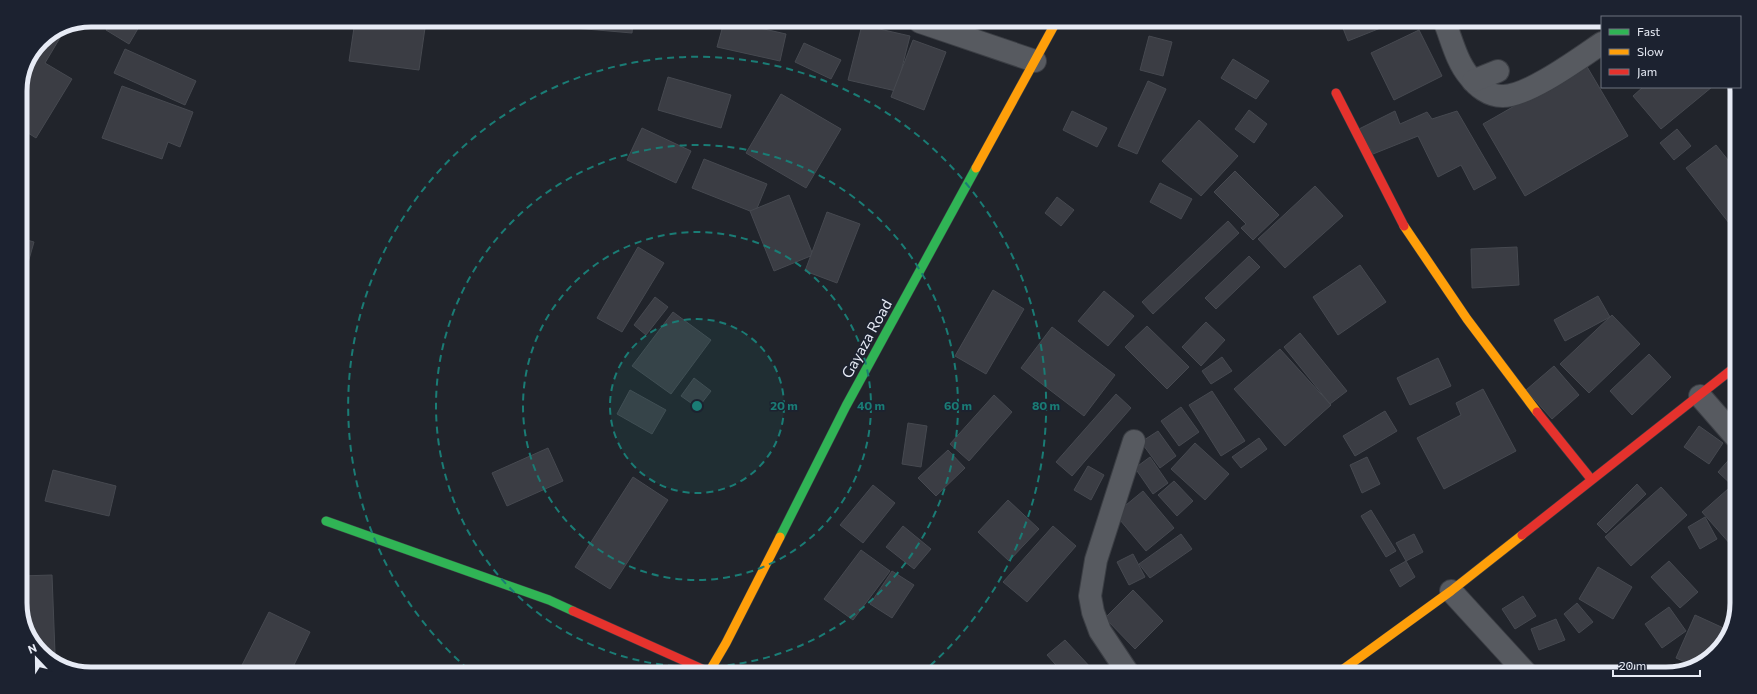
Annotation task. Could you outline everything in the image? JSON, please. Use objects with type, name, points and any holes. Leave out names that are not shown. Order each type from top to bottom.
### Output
[{"type":"street","points":[[935,27],[1035,61]]},
{"type":"street","name":"Gayaza Road","points":[[712,667],[726,643],[846,406],[1053,27]]},
{"type":"street","points":[[1447,27],[1460,62],[1473,80],[1489,93],[1503,96],[1516,94],[1558,72],[1601,44]]},
{"type":"street","points":[[1473,80],[1498,70]]},
{"type":"street","points":[[1336,94],[1399,219],[1418,248],[1531,404],[1591,479]]},
{"type":"street","points":[[1346,667],[1451,590],[1591,479],[1700,396],[1730,370]]},
{"type":"street","points":[[1700,396],[1730,430]]},
{"type":"street","points":[[1124,667],[1100,631],[1093,612],[1090,596],[1096,560],[1134,441]]},
{"type":"street","points":[[326,521],[549,600],[698,667]]},
{"type":"street","points":[[1451,590],[1521,667]]},
{"type":"building","points":[[108,27],[139,27],[129,44],[106,30]]},
{"type":"building","points":[[354,27],[425,27],[419,70],[349,61]]},
{"type":"building","points":[[563,27],[632,27],[632,33]]},
{"type":"building","points":[[723,27],[755,27],[786,34],[780,61],[717,47]]},
{"type":"building","points":[[861,27],[871,27],[910,36],[896,91],[848,80]]},
{"type":"building","points":[[1343,27],[1383,27],[1348,41]]},
{"type":"building","points":[[1419,30],[1442,76],[1394,100],[1371,53]]},
{"type":"building","points":[[62,35],[45,63],[72,79],[36,138],[27,132],[28,79],[38,55],[55,38]]},
{"type":"building","points":[[1149,36],[1172,42],[1163,76],[1140,70]]},
{"type":"building","points":[[913,40],[946,52],[924,110],[891,97]]},
{"type":"building","points":[[804,43],[841,60],[831,79],[795,62]]},
{"type":"building","points":[[125,49],[196,81],[185,105],[114,73]]},
{"type":"building","points":[[1233,59],[1269,81],[1256,99],[1221,78]]},
{"type":"building","points":[[1586,65],[1628,136],[1525,196],[1483,124]]},
{"type":"building","points":[[668,77],[731,95],[721,128],[658,110]]},
{"type":"building","points":[[1148,81],[1166,89],[1137,154],[1118,146]]},
{"type":"building","points":[[122,86],[193,112],[180,147],[168,142],[162,159],[102,138]]},
{"type":"building","points":[[1642,88],[1711,88],[1661,129],[1633,96]]},
{"type":"building","points":[[781,94],[841,129],[806,188],[746,153]]},
{"type":"building","points":[[1249,110],[1267,124],[1254,143],[1235,129]]},
{"type":"building","points":[[1072,111],[1107,128],[1097,147],[1063,130]]},
{"type":"building","points":[[1395,111],[1400,124],[1427,112],[1432,119],[1457,111],[1496,178],[1474,190],[1461,165],[1438,177],[1418,136],[1373,154],[1359,129]]},
{"type":"building","points":[[1199,120],[1238,156],[1201,196],[1162,161]]},
{"type":"building","points":[[642,128],[691,151],[676,183],[627,160]]},
{"type":"building","points":[[1677,129],[1691,146],[1674,160],[1660,143]]},
{"type":"building","points":[[1716,145],[1730,162],[1730,224],[1686,168]]},
{"type":"building","points":[[704,159],[767,184],[755,213],[692,188]]},
{"type":"building","points":[[1235,171],[1279,215],[1253,240],[1241,228],[1246,224],[1214,192]]},
{"type":"building","points":[[1160,183],[1192,199],[1181,219],[1150,202]]},
{"type":"building","points":[[1315,186],[1343,216],[1285,268],[1258,239]]},
{"type":"building","points":[[789,195],[813,255],[774,271],[750,211]]},
{"type":"building","points":[[1057,197],[1074,210],[1061,226],[1045,213]]},
{"type":"building","points":[[827,212],[860,224],[837,283],[805,271]]},
{"type":"building","points":[[1228,221],[1239,233],[1153,314],[1142,302]]},
{"type":"building","points":[[27,240],[34,242],[27,266]]},
{"type":"building","points":[[638,247],[664,263],[622,332],[597,318]]},
{"type":"building","points":[[1517,247],[1519,285],[1472,288],[1471,249]]},
{"type":"building","points":[[1249,256],[1260,267],[1216,309],[1205,298]]},
{"type":"building","points":[[1360,265],[1386,302],[1338,335],[1313,297]]},
{"type":"building","points":[[993,290],[1024,309],[986,374],[955,356]]},
{"type":"building","points":[[1104,291],[1134,316],[1108,346],[1078,321]]},
{"type":"building","points":[[1598,296],[1610,317],[1565,341],[1554,320]]},
{"type":"building","points":[[655,297],[668,307],[646,335],[634,325]]},
{"type":"building","points":[[673,312],[711,340],[671,394],[632,366]]},
{"type":"building","points":[[1612,315],[1640,344],[1589,393],[1560,364]]},
{"type":"building","points":[[1206,322],[1225,340],[1201,366],[1182,347]]},
{"type":"building","points":[[1147,326],[1189,367],[1167,389],[1125,347]]},
{"type":"building","points":[[1052,327],[1115,375],[1084,416],[1021,368]]},
{"type":"building","points":[[1300,333],[1347,391],[1330,404],[1284,347]]},
{"type":"building","points":[[1280,349],[1331,405],[1285,446],[1234,389]]},
{"type":"building","points":[[1649,354],[1671,377],[1632,415],[1610,391]]},
{"type":"building","points":[[1222,357],[1232,371],[1211,384],[1202,371]]},
{"type":"building","points":[[1438,358],[1451,386],[1410,405],[1397,378]]},
{"type":"building","points":[[1554,366],[1579,395],[1552,419],[1526,390]]},
{"type":"building","points":[[694,378],[711,391],[698,408],[681,396]]},
{"type":"building","points":[[1483,389],[1516,451],[1444,489],[1417,438],[1461,415],[1456,403]]},
{"type":"building","points":[[630,390],[666,410],[652,434],[617,414]]},
{"type":"building","points":[[1212,391],[1245,441],[1221,456],[1189,405]]},
{"type":"building","points":[[1116,394],[1131,408],[1072,476],[1056,462]]},
{"type":"building","points":[[994,395],[1012,412],[969,461],[950,444]]},
{"type":"building","points":[[1181,407],[1199,432],[1179,446],[1161,421]]},
{"type":"building","points":[[1385,411],[1397,431],[1355,456],[1343,436]]},
{"type":"building","points":[[908,423],[927,426],[921,467],[902,464]]},
{"type":"building","points":[[1699,426],[1723,443],[1709,464],[1684,447]]},
{"type":"building","points":[[1158,431],[1176,456],[1160,468],[1141,442]]},
{"type":"building","points":[[1259,438],[1267,449],[1241,468],[1232,457]]},
{"type":"building","points":[[1195,443],[1229,474],[1205,500],[1171,469]]},
{"type":"building","points":[[548,448],[563,481],[507,506],[492,473]]},
{"type":"building","points":[[948,450],[965,468],[936,496],[918,478]]},
{"type":"building","points":[[1150,457],[1168,483],[1153,494],[1135,468]]},
{"type":"building","points":[[1367,457],[1380,484],[1362,493],[1350,465]]},
{"type":"building","points":[[1730,458],[1730,483],[1718,472]]},
{"type":"building","points":[[1088,466],[1104,475],[1091,500],[1074,490]]},
{"type":"building","points":[[53,470],[116,486],[109,516],[45,501]]},
{"type":"building","points":[[633,477],[668,500],[610,589],[575,567]]},
{"type":"building","points":[[1174,481],[1193,501],[1177,516],[1158,495]]},
{"type":"building","points":[[1637,484],[1646,494],[1606,533],[1597,524]]},
{"type":"building","points":[[873,485],[895,503],[863,543],[840,525]]},
{"type":"building","points":[[1661,487],[1687,515],[1631,566],[1605,537]]},
{"type":"building","points":[[1728,489],[1730,491],[1730,544],[1702,512]]},
{"type":"building","points":[[1143,491],[1174,528],[1146,551],[1115,514]]},
{"type":"building","points":[[1008,500],[1039,529],[1009,561],[978,532]]},
{"type":"building","points":[[1371,510],[1396,551],[1386,557],[1361,516]]},
{"type":"building","points":[[1705,517],[1717,539],[1700,549],[1688,527]]},
{"type":"building","points":[[903,526],[931,549],[914,569],[886,547]]},
{"type":"building","points":[[1053,526],[1076,546],[1027,602],[1003,582]]},
{"type":"building","points":[[1181,534],[1192,549],[1150,578],[1139,564]]},
{"type":"building","points":[[1414,534],[1423,552],[1406,561],[1396,543]]},
{"type":"building","points":[[861,550],[890,571],[853,620],[824,599]]},
{"type":"building","points":[[1133,554],[1145,577],[1129,585],[1117,562]]},
{"type":"building","points":[[1406,561],[1415,577],[1400,587],[1390,570]]},
{"type":"building","points":[[1669,561],[1698,592],[1680,608],[1651,577]]},
{"type":"building","points":[[1598,567],[1632,587],[1613,619],[1579,599]]},
{"type":"building","points":[[892,571],[914,585],[892,618],[870,604]]},
{"type":"building","points":[[52,575],[54,638],[38,638],[29,620],[27,607],[27,576]]},
{"type":"building","points":[[1133,590],[1163,621],[1135,649],[1105,618]]},
{"type":"building","points":[[1523,596],[1536,616],[1515,629],[1502,609]]},
{"type":"building","points":[[1577,603],[1593,622],[1579,633],[1564,614]]},
{"type":"building","points":[[1669,607],[1686,631],[1662,648],[1645,624]]},
{"type":"building","points":[[269,612],[310,632],[293,667],[241,667]]},
{"type":"building","points":[[1695,615],[1724,628],[1717,642],[1705,654],[1688,663],[1676,658]]},
{"type":"building","points":[[1556,619],[1565,640],[1539,650],[1531,629]]},
{"type":"building","points":[[1065,640],[1090,667],[1058,667],[1047,655]]},
{"type":"traffic: fast","points":[[780,537],[846,406],[976,168]]},
{"type":"traffic: fast","points":[[326,521],[549,600],[573,611]]},
{"type":"traffic: slow","points":[[976,168],[1053,27]]},
{"type":"traffic: slow","points":[[1404,226],[1467,319],[1537,412]]},
{"type":"traffic: slow","points":[[1346,667],[1451,591],[1522,535]]},
{"type":"traffic: slow","points":[[712,667],[726,643],[780,537]]},
{"type":"traffic: jam","points":[[1336,93],[1404,226]]},
{"type":"traffic: jam","points":[[1522,535],[1730,371]]},
{"type":"traffic: jam","points":[[1537,412],[1591,479]]},
{"type":"traffic: jam","points":[[573,611],[698,667]]}]
